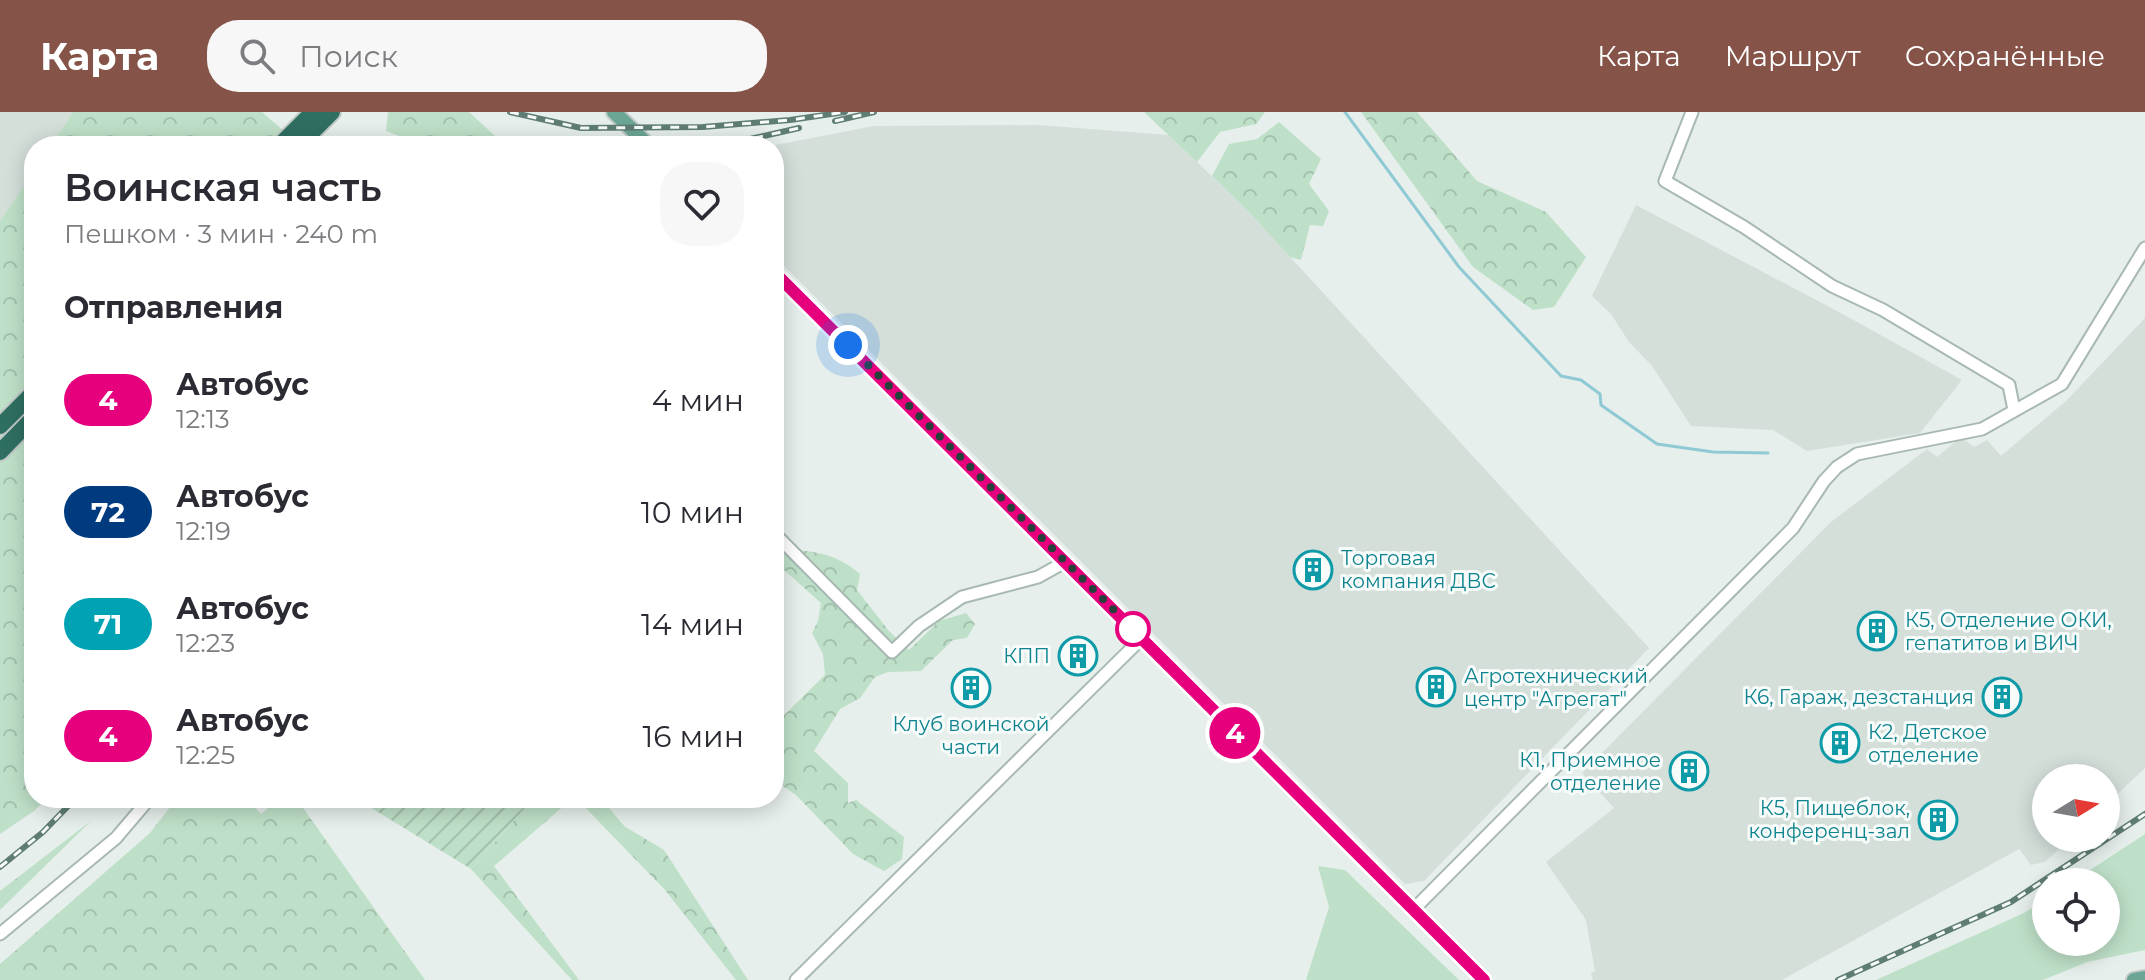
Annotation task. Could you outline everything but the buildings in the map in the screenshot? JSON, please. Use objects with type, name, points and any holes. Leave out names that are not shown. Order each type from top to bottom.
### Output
[{"type":"highway","points":[[293,136],[324,113]]},
{"type":"highway","points":[[306,136],[324,113]]},
{"type":"highway","points":[[0,426],[24,402]]},
{"type":"highway","points":[[0,452],[24,427]]},
{"type":"main road","points":[[614,112],[639,136]]},
{"type":"main road","points":[[784,282],[1484,980]]},
{"type":"main road","points":[[2134,980],[2145,978]]},
{"type":"street","points":[[1692,112],[1665,181],[1744,227],[1832,286],[1883,310],[2009,385],[2014,410]]},
{"type":"street","points":[[1413,910],[1793,528],[1837,467],[1857,454],[1982,429],[2062,384],[2145,248]]},
{"type":"street","points":[[784,543],[892,652],[919,626],[962,597],[1038,577],[1065,562]]},
{"type":"street","points":[[796,980],[1142,638]]},
{"type":"street","points":[[0,934],[116,838],[142,808]]},
{"type":"shaded area","points":[[0,112],[73,112],[57,136],[24,136],[24,186],[0,221]]},
{"type":"shaded area","points":[[1038,125],[1169,135],[1248,211],[1649,648],[1424,881],[1405,884],[784,266],[784,143],[874,126]]},
{"type":"shaded area","points":[[1636,205],[1962,380],[1920,433],[1807,451],[1773,430],[1691,426],[1652,366],[1629,342],[1611,314],[1592,296]]},
{"type":"shaded area","points":[[2145,318],[2145,768],[2120,792],[2120,764],[2032,764],[2032,852],[2056,852],[2045,862],[2031,865],[2019,849],[1782,980],[1593,980],[1591,973],[1595,971],[1586,920],[1546,862],[1614,808],[1582,773],[1831,522],[1927,449],[1937,457],[1961,437],[1974,447],[1987,440],[2001,456],[2066,401]]},
{"type":"green space","points":[[73,112],[262,112],[290,136],[57,136]]},
{"type":"green space","points":[[388,112],[469,112],[495,136],[399,136],[386,131]]},
{"type":"green space","points":[[1144,112],[1265,112],[1256,124],[1220,132],[1197,162]]},
{"type":"green space","points":[[1361,112],[1417,112],[1477,181],[1546,212],[1586,257],[1554,307],[1533,310],[1473,267]]},
{"type":"green space","points":[[1279,122],[1321,159],[1309,184],[1329,211],[1323,226],[1310,225],[1301,260],[1290,257],[1212,176],[1229,144],[1257,139]]},
{"type":"green space","points":[[24,186],[24,808],[37,808],[0,834],[0,221]]},
{"type":"green space","points":[[784,549],[830,556],[860,574],[857,590],[889,631],[909,650],[939,621],[966,613],[975,624],[967,638],[953,640],[921,671],[888,672],[875,677],[860,698],[840,709],[814,751],[848,783],[848,803],[856,800],[904,837],[902,859],[884,871],[853,854],[796,795],[784,787],[784,715],[825,675],[823,654],[812,633],[821,603],[784,570]]},
{"type":"green space","points":[[169,808],[255,808],[261,814],[268,808],[303,808],[425,980],[0,980],[0,964],[150,833]]},
{"type":"green space","points":[[371,808],[525,808],[471,869]]},
{"type":"green space","points":[[525,808],[561,808],[494,866],[579,980],[572,980],[471,869]]},
{"type":"green space","points":[[586,808],[609,808],[624,826],[664,850],[748,980],[736,980],[665,890]]},
{"type":"green space","points":[[92,820],[0,910],[0,891]]},
{"type":"green space","points":[[2145,834],[2145,950],[2120,955],[2120,868],[2093,868]]},
{"type":"green space","points":[[1318,866],[1345,870],[1459,980],[1306,980],[1329,907]]},
{"type":"green space","points":[[2032,908],[2032,956],[2116,956],[2087,962],[2043,980],[1876,980]]},
{"type":"waterway","points":[[1345,112],[1459,267],[1561,376],[1581,380],[1600,394],[1601,405],[1657,444],[1713,452],[1768,453]]},
{"type":"railway","points":[[510,112],[581,128],[703,127],[845,112]]},
{"type":"railway","points":[[835,121],[874,112]]},
{"type":"railway","points":[[763,136],[799,128]]},
{"type":"railway","points":[[0,867],[43,832],[66,808]]},
{"type":"railway","points":[[1838,980],[2011,902],[2145,814]]},
{"type":"bus line","name":"4","points":[[784,282],[1484,980]]},
{"type":"place","name":"Торговая компания ДВС","points":[[1313,570]]},
{"type":"place","name":"К5, Отделение ОКИ, гепатитов и ВИЧ","points":[[1877,631]]},
{"type":"place","name":"КПП","points":[[1078,656]]},
{"type":"place","name":"Агротехнический центр \"Агрегат\"","points":[[1436,687]]},
{"type":"place","name":"Клуб воинской части","points":[[971,688]]},
{"type":"place","name":"К6, Гараж, дезстанция","points":[[2002,697]]},
{"type":"place","name":"К2, Детское отделение","points":[[1840,743]]},
{"type":"place","name":"К1, Приемное отделение","points":[[1689,771]]},
{"type":"place","name":"К5, Пищеблок, конференц-зал","points":[[1938,820]]},
{"type":"route","points":[[848,345],[1133,629]]}]
